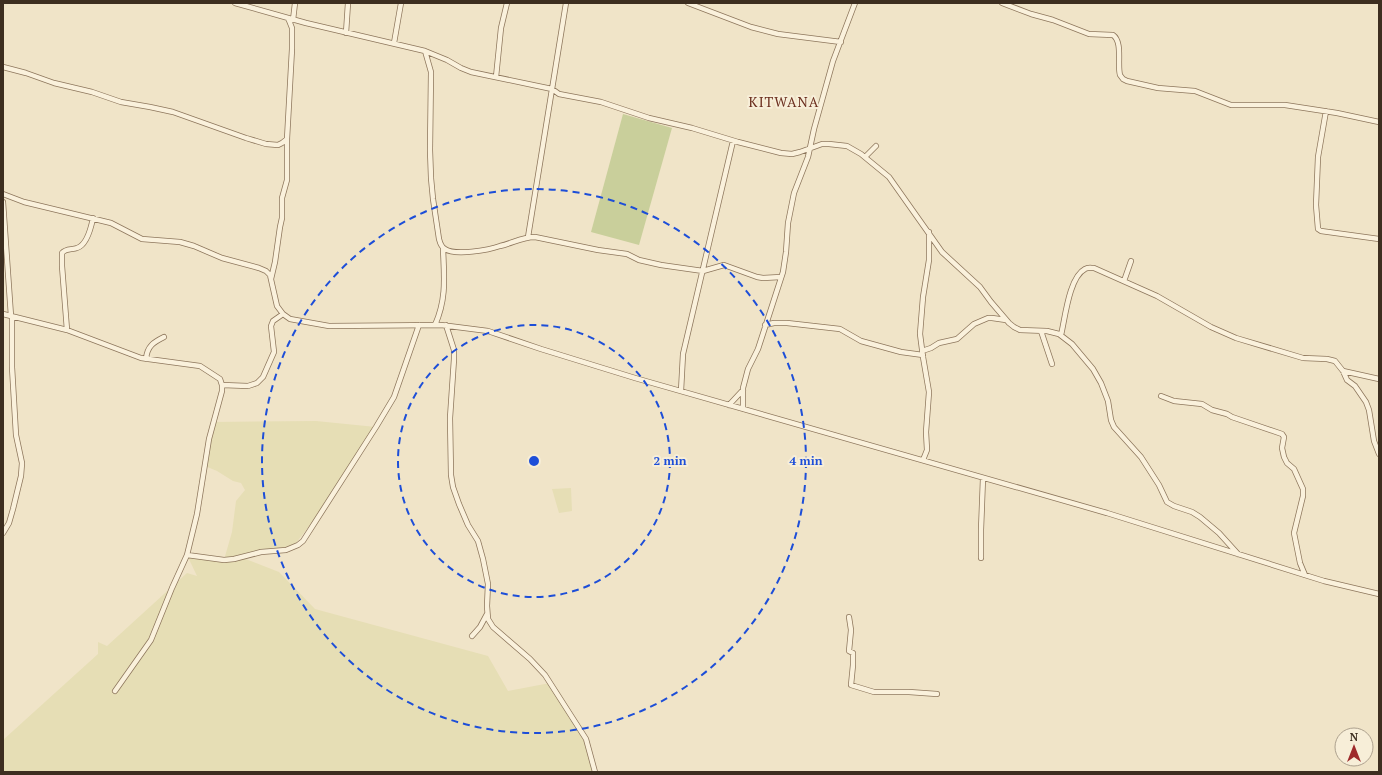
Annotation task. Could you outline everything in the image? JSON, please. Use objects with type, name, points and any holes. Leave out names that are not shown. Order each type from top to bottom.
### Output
[{"type":"street","points":[[235,3],[301,22],[425,51],[466,70],[552,89],[559,94],[601,102],[649,118],[692,128],[733,141],[774,151],[792,154],[822,144],[839,144],[847,146],[865,157],[896,184],[942,252],[980,287],[1006,320],[1020,330],[1048,331],[1061,336],[1072,344],[1093,369],[1101,383],[1108,401],[1110,420],[1114,427],[1141,457],[1160,485],[1167,502],[1192,512],[1200,517],[1219,533],[1238,554]]},
{"type":"street","points":[[271,279],[282,218],[282,198],[287,180],[287,139],[292,33],[290,19],[295,3]]},
{"type":"street","points":[[346,33],[348,3]]},
{"type":"street","points":[[394,43],[401,3]]},
{"type":"street","points":[[496,77],[501,28],[507,3]]},
{"type":"street","points":[[528,237],[566,3]]},
{"type":"street","points":[[688,3],[751,27],[778,34],[841,42]]},
{"type":"street","points":[[743,409],[743,390],[748,369],[758,349],[785,260],[789,214],[794,193],[804,169],[833,61],[855,3]]},
{"type":"street","points":[[1002,3],[1089,34],[1109,35],[1116,37],[1118,43],[1119,72],[1121,77],[1127,81],[1154,87],[1195,92],[1231,105],[1285,104],[1379,122]]},
{"type":"street","points":[[292,33],[295,26],[301,22]]},
{"type":"street","points":[[425,51],[432,72],[430,150],[433,198],[439,239],[443,248],[445,267],[442,308],[435,325]]},
{"type":"street","points":[[3,67],[54,83],[92,92],[121,102],[173,112],[254,141],[266,144],[278,144],[287,139]]},
{"type":"street","points":[[1326,111],[1318,157],[1316,204],[1318,229],[1322,231],[1379,239]]},
{"type":"street","points":[[681,391],[683,354],[733,141]]},
{"type":"street","points":[[865,157],[876,146]]},
{"type":"street","points":[[3,194],[24,202],[111,223],[142,239],[180,242],[194,246],[222,258],[259,268],[268,272],[277,306],[283,314],[290,319],[329,326],[446,325],[488,331],[681,391],[1107,513],[1324,581],[1379,594]]},
{"type":"street","points":[[3,202],[5,269],[12,316],[12,366],[16,435],[22,464],[22,476],[9,523],[3,533]]},
{"type":"street","points":[[67,330],[62,253],[66,250],[78,248],[83,244],[91,227],[93,218]]},
{"type":"street","points":[[923,460],[927,450],[926,432],[930,392],[922,353],[920,334],[921,316],[929,269],[929,232]]},
{"type":"street","points":[[443,248],[451,252],[478,250],[500,246],[528,237],[536,237],[603,251],[627,254],[639,260],[661,265],[703,271],[724,265],[757,277],[780,277]]},
{"type":"street","points":[[1124,281],[1131,261]]},
{"type":"street","points":[[1061,336],[1068,299],[1078,274],[1084,269],[1094,268],[1157,296],[1236,338],[1303,358],[1332,360],[1338,362],[1346,380],[1358,389],[1366,402],[1369,410],[1374,441],[1379,454]]},
{"type":"street","points":[[3,314],[67,330],[146,358],[200,366],[215,375],[220,380],[222,385],[222,391],[209,439],[197,514],[187,556],[151,640],[115,691]]},
{"type":"street","points":[[222,385],[253,385],[263,377],[274,352],[271,326],[273,321],[283,314]]},
{"type":"street","points":[[765,325],[787,323],[840,329],[861,341],[901,352],[922,353],[939,343],[957,339],[974,324],[988,318],[1006,320]]},
{"type":"street","points":[[187,556],[224,560],[234,559],[261,552],[286,550],[303,542],[394,397],[419,325]]},
{"type":"street","points":[[446,325],[454,350],[450,418],[451,475],[453,487],[459,504],[468,525],[478,541],[483,559],[488,584],[488,619],[493,627],[539,667],[586,739],[595,772]]},
{"type":"street","points":[[1041,331],[1052,364]]},
{"type":"street","points":[[146,358],[146,353],[150,345],[164,337]]},
{"type":"street","points":[[1343,371],[1379,379]]},
{"type":"street","points":[[729,405],[743,390]]},
{"type":"street","points":[[1160,396],[1174,401],[1202,404],[1212,410],[1279,432],[1283,435],[1284,439],[1282,448],[1284,457],[1287,463],[1294,469],[1303,489],[1303,496],[1294,533],[1300,563],[1305,575]]},
{"type":"street","points":[[982,558],[981,530],[983,478]]},
{"type":"street","points":[[472,636],[480,627],[487,614]]},
{"type":"street","points":[[849,617],[851,630],[849,651],[853,653],[851,685],[874,692],[937,694]]},
{"type":"shaded area","points":[[316,421],[376,427],[328,502],[292,548],[243,558],[279,572],[315,609],[488,656],[508,691],[550,683],[589,749],[595,772],[3,772],[3,740],[98,654],[98,642],[107,646],[187,573],[197,576],[187,555],[224,560],[232,532],[236,501],[245,490],[241,483],[233,481],[217,471],[205,466],[213,422]]},
{"type":"shaded area","points":[[571,488],[572,511],[559,513],[552,489]]},
{"type":"green space","points":[[623,114],[672,128],[639,245],[591,232]]},
{"type":"district","name":"KITWANA","points":[[784,101]]}]
